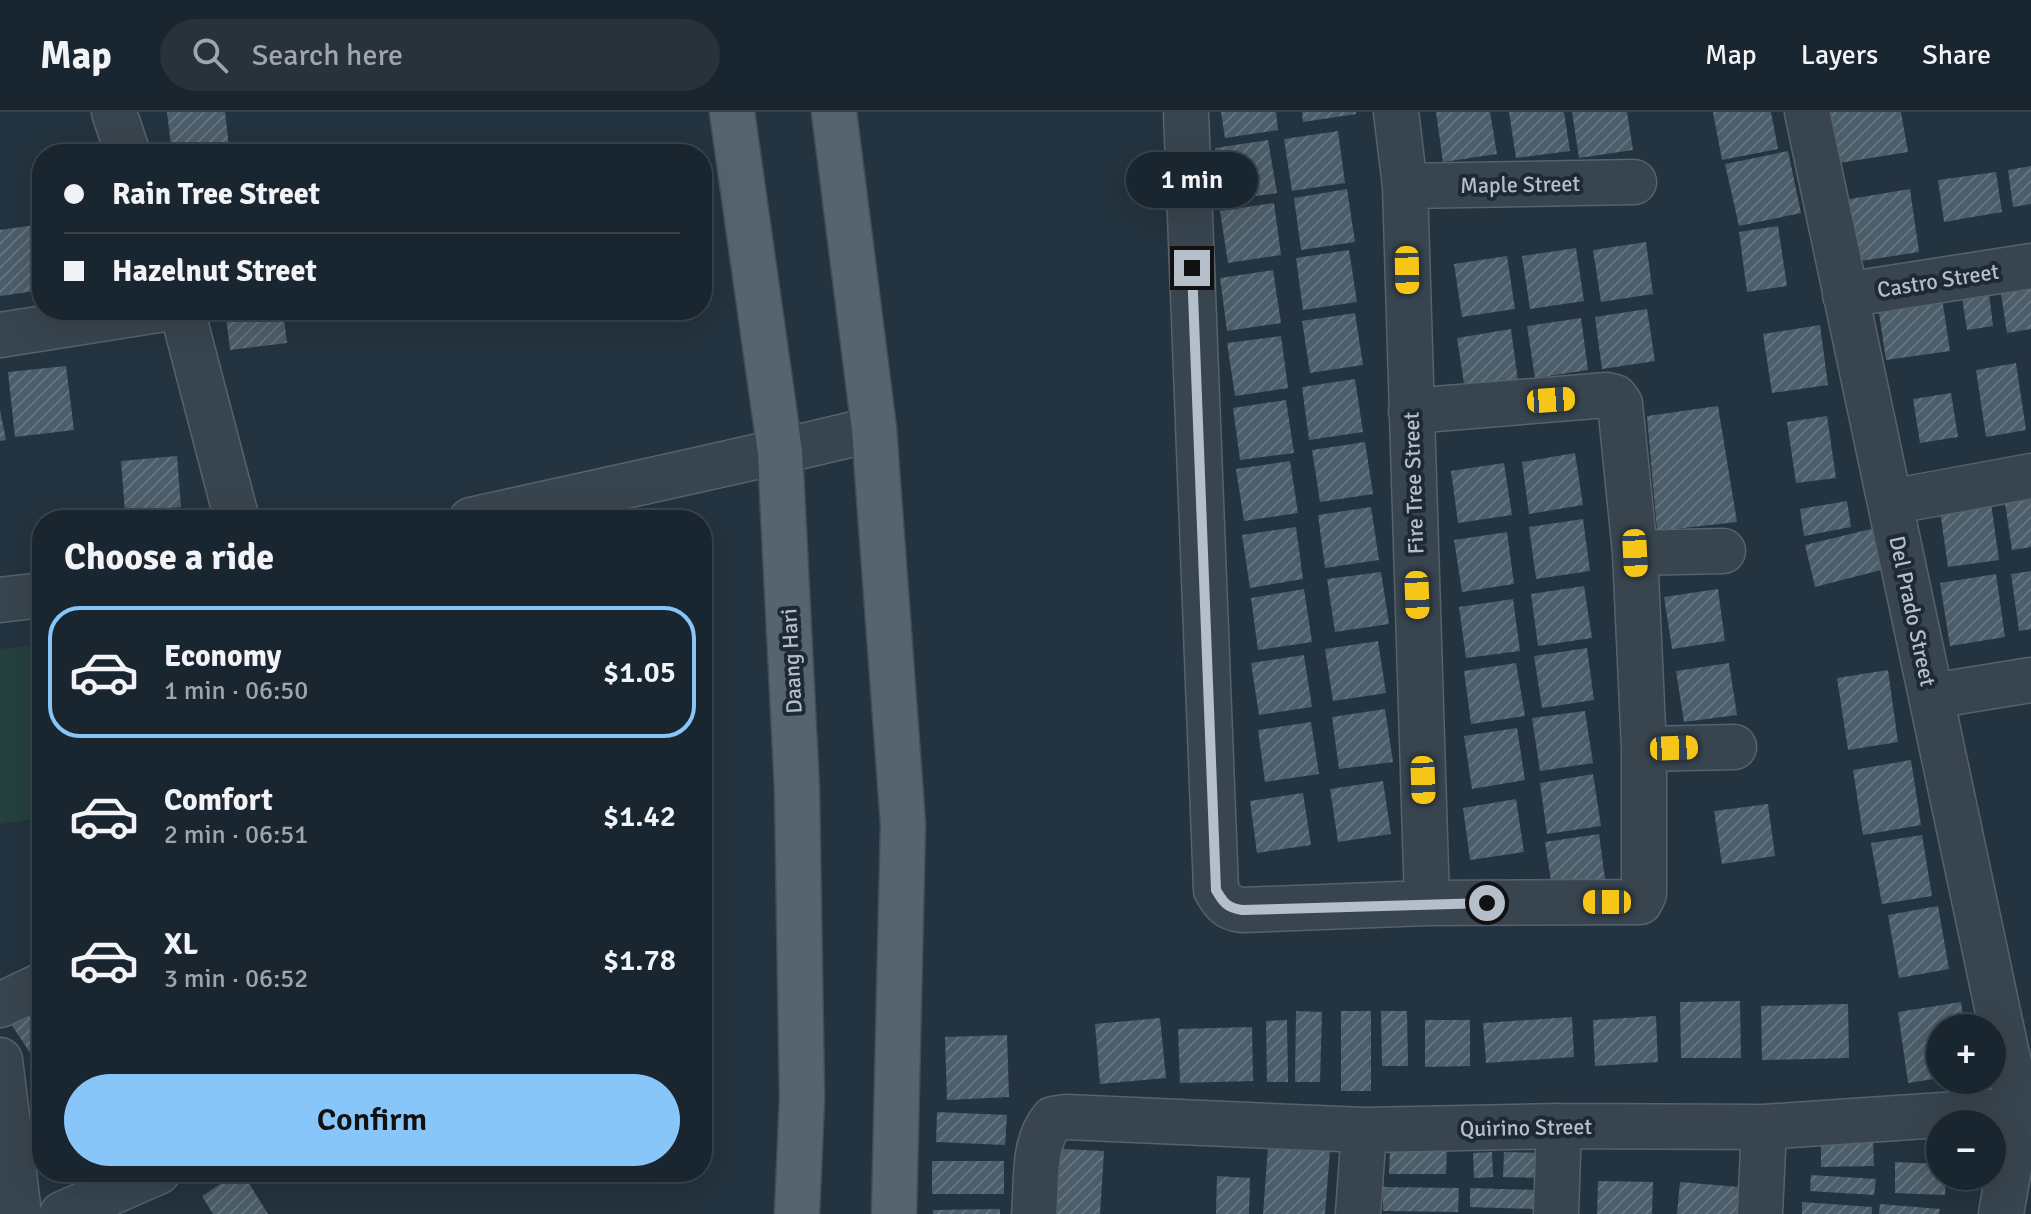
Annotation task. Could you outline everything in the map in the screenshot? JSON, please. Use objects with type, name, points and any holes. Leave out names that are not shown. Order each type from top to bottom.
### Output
[{"type":"main road","name":"Daang Hari","points":[[732,112],[780,452],[797,789],[802,1098],[797,1214]]},
{"type":"main road","points":[[834,112],[874,429],[903,824],[894,1214]]},
{"type":"street","points":[[114,112],[125,144]]},
{"type":"street","points":[[1186,112],[1216,890],[1231,909],[1242,910],[1427,903],[1637,902],[1644,898],[1644,749],[1635,553],[1620,404],[1615,397],[1607,395],[1411,411]]},
{"type":"street","name":"Fire Tree Street","points":[[1396,112],[1405,186],[1427,903]]},
{"type":"street","name":"Del Prado Street","points":[[1807,112],[1932,696],[2025,1110]]},
{"type":"street","name":"Maple Street","points":[[1405,186],[1634,182]]},
{"type":"street","name":"Castro Street","points":[[1845,295],[2031,266]]},
{"type":"street","points":[[0,335],[95,320]]},
{"type":"street","points":[[185,320],[234,510]]},
{"type":"street","points":[[516,510],[874,429]]},
{"type":"street","points":[[1890,502],[2031,476]]},
{"type":"street","points":[[1635,553],[1723,551]]},
{"type":"street","points":[[0,600],[32,596]]},
{"type":"street","points":[[1932,696],[2031,680]]},
{"type":"street","points":[[1644,749],[1734,747]]},
{"type":"street","points":[[0,1005],[32,990]]},
{"type":"street","points":[[0,1060],[19,1214]]},
{"type":"street","points":[[2001,1214],[2025,1110]]},
{"type":"street","name":"Quirino Street","points":[[1034,1214],[1039,1148],[1044,1129],[1053,1119],[1066,1117],[1364,1130],[1559,1126],[1764,1127],[2025,1110]]},
{"type":"street","points":[[1556,1214],[1559,1126]]},
{"type":"street","points":[[1760,1214],[1764,1127]]},
{"type":"street","points":[[1358,1214],[1364,1130]]},
{"type":"street","points":[[62,1214],[135,1182]]},
{"type":"green space","points":[[32,645],[32,819],[0,824],[0,649]]},
{"type":"building","points":[[167,112],[225,112],[229,144],[171,144]]},
{"type":"building","points":[[1221,112],[1276,112],[1278,130],[1225,138]]},
{"type":"building","points":[[1302,112],[1356,112],[1356,114],[1303,122]]},
{"type":"building","points":[[1436,112],[1490,112],[1497,154],[1443,162]]},
{"type":"building","points":[[1509,112],[1564,112],[1570,151],[1516,158]]},
{"type":"building","points":[[1572,112],[1627,112],[1633,150],[1579,158]]},
{"type":"building","points":[[1713,112],[1771,112],[1778,149],[1722,160]]},
{"type":"building","points":[[1826,112],[1901,112],[1908,152],[1833,164]]},
{"type":"building","points":[[1338,131],[1345,183],[1292,191],[1284,139]]},
{"type":"building","points":[[1268,140],[1277,193],[1223,201],[1215,148]]},
{"type":"building","points":[[1788,151],[1801,213],[1739,226],[1725,164]]},
{"type":"building","points":[[2031,166],[2031,204],[2013,207],[2008,170]]},
{"type":"building","points":[[1996,172],[2002,212],[1944,222],[1938,180]]},
{"type":"building","points":[[1347,189],[1355,242],[1301,250],[1294,198]]},
{"type":"building","points":[[1910,189],[1919,252],[1854,262],[1844,200]]},
{"type":"building","points":[[1274,203],[1281,255],[1228,263],[1220,211]]},
{"type":"building","points":[[32,225],[32,291],[0,296],[0,230]]},
{"type":"building","points":[[1778,226],[1787,286],[1747,292],[1739,232]]},
{"type":"building","points":[[1646,242],[1653,294],[1601,302],[1593,250]]},
{"type":"building","points":[[1576,248],[1584,301],[1530,309],[1522,256]]},
{"type":"building","points":[[1349,250],[1357,302],[1303,310],[1296,258]]},
{"type":"building","points":[[1507,256],[1515,309],[1462,317],[1454,264]]},
{"type":"building","points":[[1273,270],[1281,323],[1227,331],[1220,278]]},
{"type":"building","points":[[2031,283],[2031,329],[2007,333],[2000,287]]},
{"type":"building","points":[[1989,293],[1993,326],[1967,330],[1962,298]]},
{"type":"building","points":[[1942,298],[1950,351],[1886,360],[1878,307]]},
{"type":"building","points":[[1647,309],[1655,361],[1602,369],[1595,317]]},
{"type":"building","points":[[1355,313],[1363,365],[1310,373],[1302,321]]},
{"type":"building","points":[[1581,318],[1588,370],[1535,378],[1527,326]]},
{"type":"building","points":[[226,320],[284,320],[287,343],[230,350]]},
{"type":"building","points":[[1820,325],[1828,385],[1772,393],[1763,334]]},
{"type":"building","points":[[1511,329],[1518,381],[1465,390],[1457,338]]},
{"type":"building","points":[[1281,336],[1288,388],[1235,396],[1227,343]]},
{"type":"building","points":[[2016,363],[2026,430],[1986,437],[1976,370]]},
{"type":"building","points":[[66,366],[74,430],[15,437],[8,372]]},
{"type":"building","points":[[1355,379],[1363,432],[1309,440],[1302,387]]},
{"type":"building","points":[[1951,393],[1958,437],[1920,443],[1913,399]]},
{"type":"building","points":[[1286,400],[1294,453],[1240,460],[1233,408]]},
{"type":"building","points":[[1718,406],[1737,522],[1657,531],[1647,416]]},
{"type":"building","points":[[0,410],[6,440],[0,441]]},
{"type":"building","points":[[1827,416],[1836,478],[1796,483],[1787,422]]},
{"type":"building","points":[[1365,442],[1373,494],[1320,502],[1312,450]]},
{"type":"building","points":[[1575,453],[1583,505],[1529,514],[1522,462]]},
{"type":"building","points":[[177,456],[181,507],[125,510],[121,461]]},
{"type":"building","points":[[1290,461],[1298,513],[1244,521],[1236,469]]},
{"type":"building","points":[[1504,463],[1512,515],[1458,523],[1451,471]]},
{"type":"building","points":[[2031,499],[2031,547],[2012,550],[2005,503]]},
{"type":"building","points":[[1847,501],[1851,527],[1804,536],[1800,509]]},
{"type":"building","points":[[1991,503],[1999,560],[1948,567],[1940,511]]},
{"type":"building","points":[[1371,507],[1379,560],[1325,568],[1318,515]]},
{"type":"building","points":[[1583,519],[1590,571],[1536,579],[1529,527]]},
{"type":"building","points":[[1296,527],[1303,579],[1250,588],[1242,535]]},
{"type":"building","points":[[1875,528],[1885,569],[1815,587],[1805,545]]},
{"type":"building","points":[[1507,532],[1514,584],[1462,592],[1454,540]]},
{"type":"building","points":[[2031,571],[2031,629],[2019,631],[2011,574]]},
{"type":"building","points":[[1381,572],[1389,624],[1335,632],[1327,579]]},
{"type":"building","points":[[1996,574],[2005,637],[1950,646],[1940,583]]},
{"type":"building","points":[[1584,586],[1592,638],[1538,646],[1531,594]]},
{"type":"building","points":[[1304,589],[1312,642],[1258,650],[1251,598]]},
{"type":"building","points":[[1718,589],[1725,641],[1672,649],[1664,597]]},
{"type":"building","points":[[1513,599],[1520,651],[1466,658],[1459,607]]},
{"type":"building","points":[[1378,641],[1386,693],[1333,701],[1325,649]]},
{"type":"building","points":[[1587,648],[1594,700],[1542,708],[1534,656]]},
{"type":"building","points":[[1304,655],[1312,707],[1259,715],[1251,663]]},
{"type":"building","points":[[1516,663],[1525,716],[1471,724],[1464,671]]},
{"type":"building","points":[[1729,663],[1737,715],[1684,722],[1676,671]]},
{"type":"building","points":[[1888,670],[1898,742],[1848,750],[1837,678]]},
{"type":"building","points":[[1385,709],[1393,762],[1339,769],[1332,717]]},
{"type":"building","points":[[1585,711],[1593,763],[1540,771],[1532,718]]},
{"type":"building","points":[[1311,722],[1319,774],[1265,782],[1258,730]]},
{"type":"building","points":[[1517,728],[1525,780],[1472,789],[1464,736]]},
{"type":"building","points":[[1911,760],[1921,825],[1863,835],[1853,770]]},
{"type":"building","points":[[1593,774],[1601,826],[1547,834],[1540,783]]},
{"type":"building","points":[[1383,781],[1391,834],[1338,842],[1330,789]]},
{"type":"building","points":[[1303,793],[1311,845],[1257,853],[1250,801]]},
{"type":"building","points":[[1516,799],[1524,852],[1470,860],[1463,808]]},
{"type":"building","points":[[1768,804],[1775,856],[1722,864],[1714,811]]},
{"type":"building","points":[[1599,834],[1606,886],[1553,894],[1545,842]]},
{"type":"building","points":[[1922,835],[1932,896],[1882,904],[1871,843]]},
{"type":"building","points":[[1938,906],[1949,969],[1899,978],[1888,915]]},
{"type":"building","points":[[1740,1001],[1741,1058],[1681,1058],[1680,1002]]},
{"type":"building","points":[[1961,1002],[1963,1014],[1926,1014],[1926,1080],[1908,1083],[1898,1012]]},
{"type":"building","points":[[1848,1004],[1849,1058],[1762,1060],[1761,1006]]},
{"type":"building","points":[[32,1006],[32,1056],[9,1021]]},
{"type":"building","points":[[1296,1011],[1322,1012],[1320,1082],[1295,1082]]},
{"type":"building","points":[[1341,1011],[1371,1011],[1371,1091],[1341,1091]]},
{"type":"building","points":[[1381,1011],[1407,1011],[1408,1066],[1382,1066]]},
{"type":"building","points":[[1656,1016],[1658,1062],[1595,1066],[1593,1020]]},
{"type":"building","points":[[1572,1017],[1574,1057],[1486,1063],[1483,1023]]},
{"type":"building","points":[[1160,1018],[1166,1078],[1100,1084],[1095,1024]]},
{"type":"building","points":[[1287,1020],[1288,1082],[1267,1082],[1266,1021]]},
{"type":"building","points":[[1425,1020],[1470,1020],[1470,1066],[1425,1067]]},
{"type":"building","points":[[1252,1027],[1253,1081],[1180,1083],[1178,1029]]},
{"type":"building","points":[[1007,1035],[1009,1097],[947,1100],[945,1037]]},
{"type":"building","points":[[937,1112],[1007,1115],[1005,1145],[936,1142]]},
{"type":"building","points":[[1873,1140],[1874,1166],[1821,1167],[1821,1141]]},
{"type":"building","points":[[1447,1145],[1446,1174],[1389,1174],[1390,1146]]},
{"type":"building","points":[[1268,1147],[1330,1150],[1325,1214],[1263,1214]]},
{"type":"building","points":[[1043,1148],[1104,1151],[1100,1214],[1040,1214]]},
{"type":"building","points":[[1492,1152],[1493,1177],[1474,1178],[1473,1153]]},
{"type":"building","points":[[1504,1152],[1545,1153],[1544,1178],[1503,1177]]},
{"type":"building","points":[[932,1161],[1004,1161],[1004,1194],[932,1194]]},
{"type":"building","points":[[1895,1162],[1926,1163],[1926,1190],[1945,1190],[1945,1195],[1895,1193]]},
{"type":"building","points":[[1811,1175],[1876,1179],[1874,1195],[1810,1191]]},
{"type":"building","points":[[1217,1176],[1250,1178],[1249,1214],[1216,1214]]},
{"type":"building","points":[[1598,1181],[1653,1182],[1652,1214],[1597,1214]]},
{"type":"building","points":[[224,1182],[248,1182],[268,1214],[213,1214],[202,1196]]},
{"type":"building","points":[[1680,1182],[1739,1187],[1737,1214],[1677,1214]]},
{"type":"building","points":[[1383,1187],[1459,1188],[1458,1212],[1383,1211]]},
{"type":"building","points":[[1470,1188],[1538,1190],[1538,1209],[1470,1207]]},
{"type":"building","points":[[1802,1202],[1872,1207],[1872,1214],[1802,1214]]},
{"type":"building","points":[[1880,1204],[1940,1209],[1939,1214],[1879,1214]]},
{"type":"building","points":[[1000,1209],[1000,1214],[933,1214],[933,1210]]},
{"type":"route","points":[[1192,268],[1216,890],[1231,909],[1242,910],[1487,903]]}]
